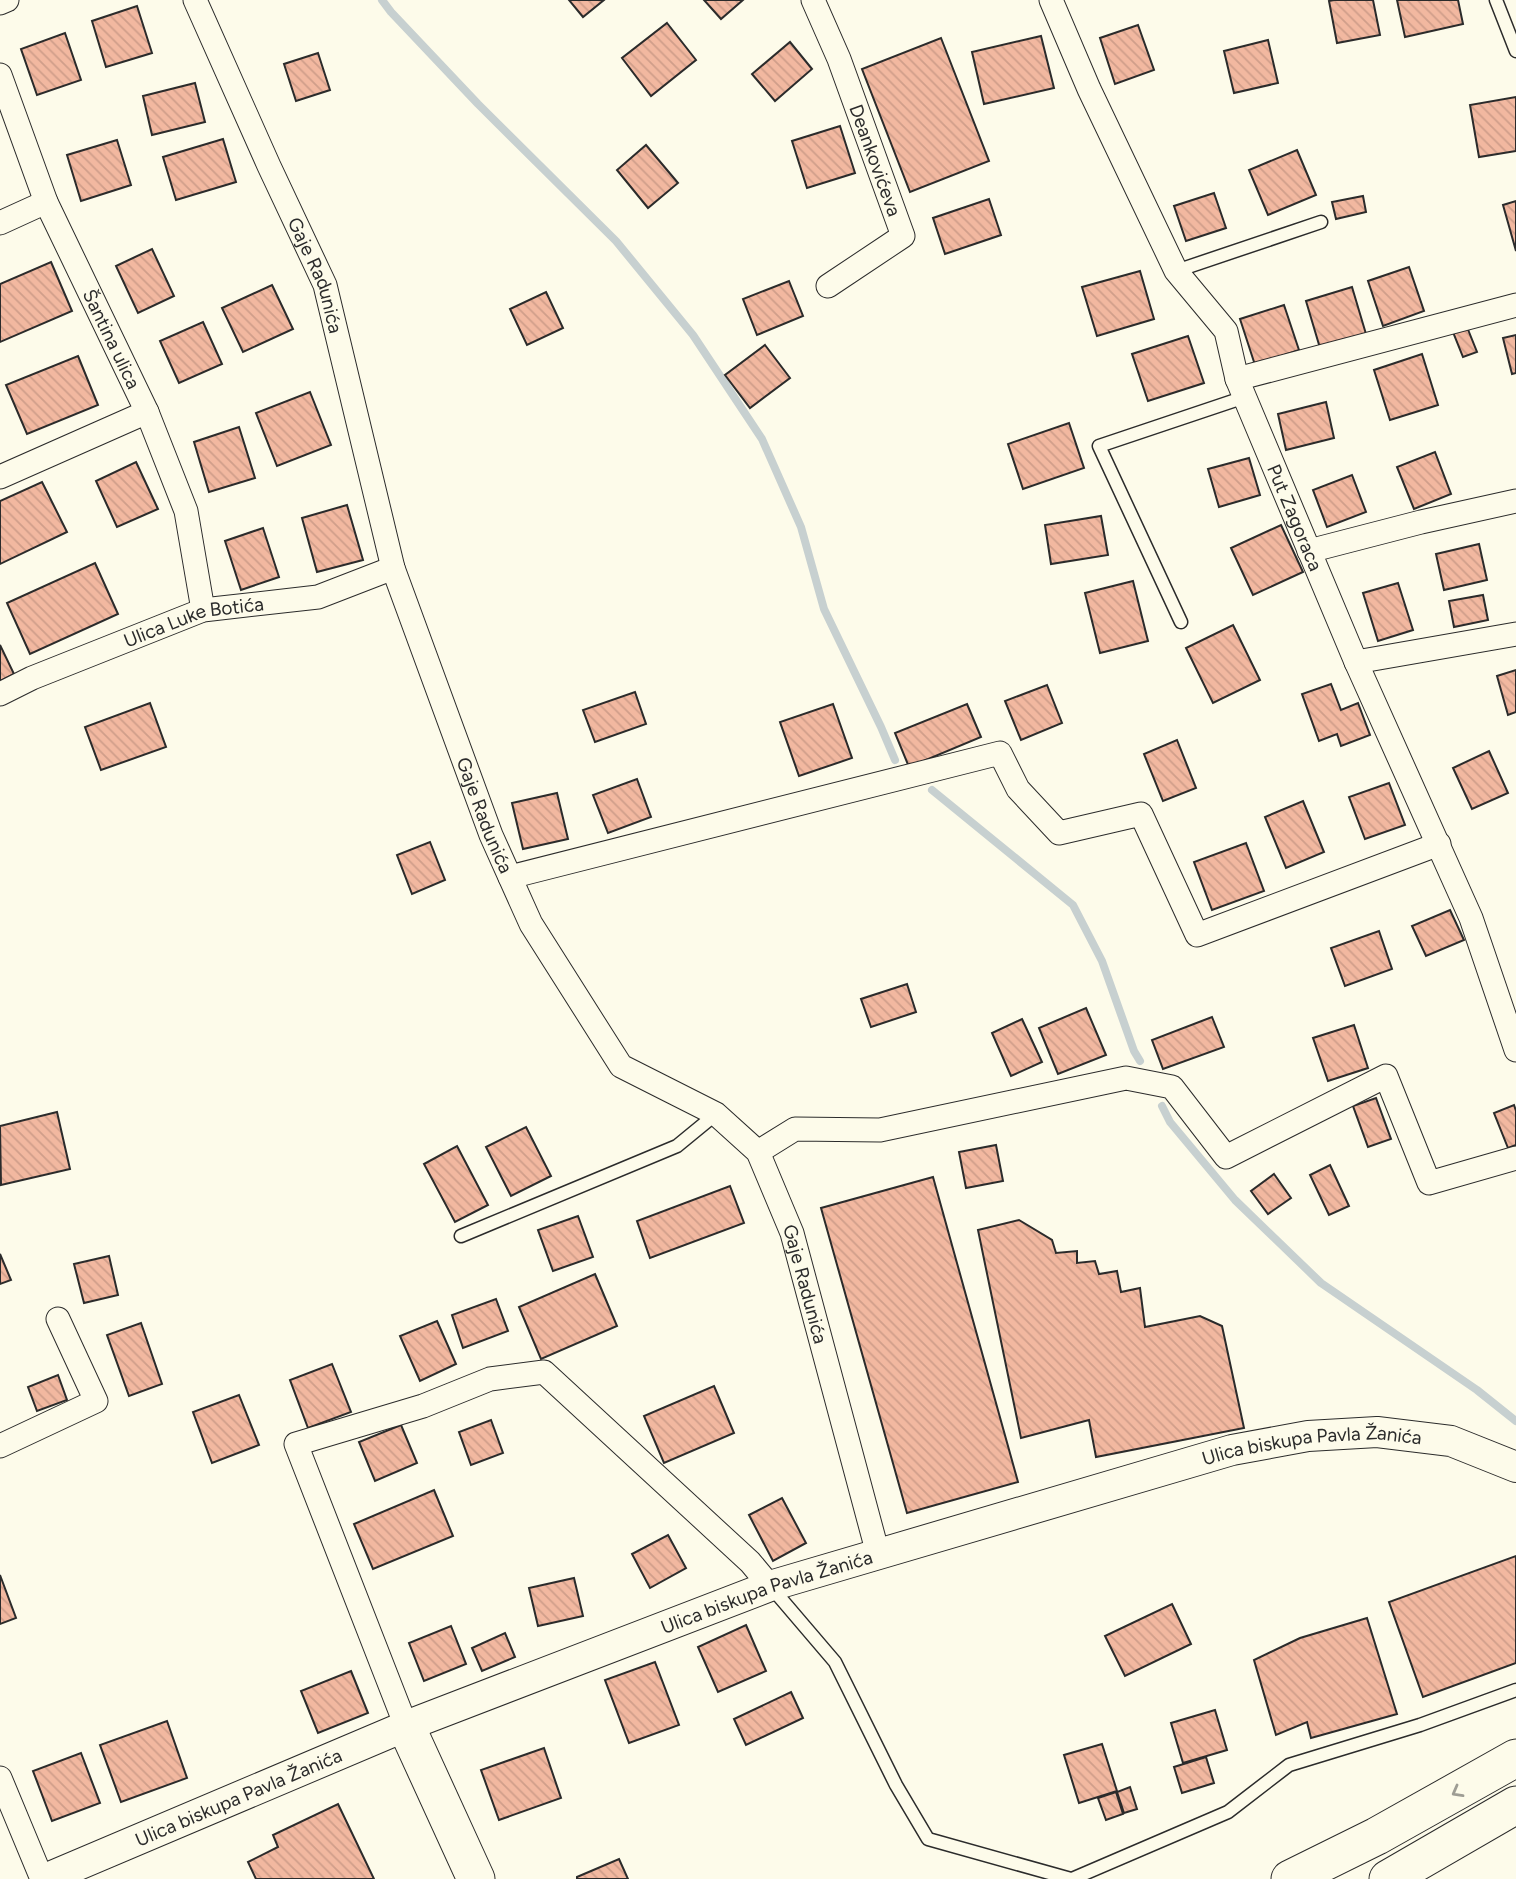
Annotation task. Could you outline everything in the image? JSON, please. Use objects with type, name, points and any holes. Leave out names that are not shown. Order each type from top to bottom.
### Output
[{"type":"main road","points":[[406,1726],[475,1879]]},
{"type":"main road","points":[[1290,1879],[1377,1836],[1516,1758]]},
{"type":"main road","points":[[1388,1879],[1516,1805]]},
{"type":"street","points":[[0,3],[7,0]]},
{"type":"street","name":"Gaje Radunića","points":[[195,0],[325,285],[393,568],[491,835],[531,924],[621,1066],[716,1114],[758,1152],[792,1233],[878,1554]]},
{"type":"street","name":"Deankovićeva","points":[[813,0],[839,59],[903,236],[828,286]]},
{"type":"street","name":"Put Zagoraca","points":[[1051,0],[1089,89],[1176,271],[1226,331],[1241,388],[1309,551],[1356,662],[1472,918],[1516,1050]]},
{"type":"street","name":"Šantina ulica","points":[[0,75],[46,202],[147,412],[186,511],[203,610]]},
{"type":"street","points":[[0,223],[46,202]]},
{"type":"street","points":[[1241,388],[1516,305]]},
{"type":"street","points":[[0,477],[147,412]]},
{"type":"street","points":[[1309,551],[1516,501]]},
{"type":"street","name":"Ulica Luke Botića","points":[[0,694],[32,678],[203,610],[318,597],[393,568]]},
{"type":"street","points":[[1356,662],[1516,634]]},
{"type":"street","points":[[510,877],[1000,753],[1018,789],[1059,834],[1141,814],[1197,935],[1439,844]]},
{"type":"street","points":[[758,1152],[795,1129],[880,1130],[1126,1078],[1172,1087],[1226,1157],[1386,1076],[1429,1183],[1516,1158]]},
{"type":"street","points":[[0,1446],[96,1401],[58,1320]]},
{"type":"street","points":[[406,1726],[296,1444],[423,1406],[490,1379],[544,1372],[750,1562],[770,1586]]},
{"type":"street","name":"Ulica biskupa Pavla Žanića","points":[[44,1879],[406,1726],[770,1586],[1232,1450],[1308,1436],[1377,1432],[1451,1441],[1516,1467]]},
{"type":"street","points":[[0,1777],[44,1879]]},
{"type":"lane","points":[[1496,0],[1516,51]]},
{"type":"lane","points":[[1176,271],[1321,222]]},
{"type":"lane","points":[[1181,622],[1099,446],[1241,388]]},
{"type":"lane","points":[[461,1236],[677,1146],[716,1114]]},
{"type":"lane","points":[[770,1586],[835,1662],[896,1785],[928,1839],[1072,1879],[1228,1812],[1289,1765],[1420,1725],[1516,1690]]},
{"type":"building","points":[[569,0],[604,0],[583,17]]},
{"type":"building","points":[[704,0],[743,0],[721,19]]},
{"type":"building","points":[[1373,0],[1380,35],[1337,43],[1329,1]]},
{"type":"building","points":[[1397,0],[1458,0],[1463,24],[1405,37]]},
{"type":"building","points":[[137,6],[152,53],[106,67],[92,21]]},
{"type":"building","points":[[667,23],[696,60],[651,96],[622,58]]},
{"type":"building","points":[[1138,25],[1154,70],[1115,84],[1100,38]]},
{"type":"building","points":[[65,33],[81,80],[37,95],[21,49]]},
{"type":"building","points":[[1041,36],[1054,88],[984,104],[972,52]]},
{"type":"building","points":[[941,38],[989,161],[910,192],[862,69]]},
{"type":"building","points":[[1268,40],[1278,83],[1234,93],[1224,51]]},
{"type":"building","points":[[790,42],[812,69],[775,101],[752,74]]},
{"type":"building","points":[[318,53],[330,90],[296,101],[284,64]]},
{"type":"building","points":[[195,83],[205,122],[152,135],[143,96]]},
{"type":"building","points":[[1516,97],[1516,151],[1479,157],[1470,105]]},
{"type":"building","points":[[840,126],[855,173],[807,188],[792,141]]},
{"type":"building","points":[[223,139],[236,182],[176,200],[163,157]]},
{"type":"building","points":[[117,140],[131,185],[81,201],[67,155]]},
{"type":"building","points":[[646,145],[678,183],[648,208],[617,170]]},
{"type":"building","points":[[1297,150],[1316,195],[1268,215],[1249,170]]},
{"type":"building","points":[[1214,193],[1226,228],[1186,241],[1174,206]]},
{"type":"building","points":[[1363,196],[1366,212],[1336,219],[1332,202]]},
{"type":"building","points":[[989,199],[1001,235],[945,254],[933,218]]},
{"type":"building","points":[[1516,201],[1516,251],[1503,205]]},
{"type":"building","points":[[152,249],[174,296],[138,313],[116,266]]},
{"type":"building","points":[[51,262],[72,311],[0,342],[0,284]]},
{"type":"building","points":[[1409,267],[1424,311],[1383,326],[1368,281]]},
{"type":"building","points":[[1140,271],[1154,319],[1097,336],[1082,287]]},
{"type":"building","points":[[789,281],[803,316],[757,335],[743,299]]},
{"type":"building","points":[[272,285],[293,329],[243,352],[222,308]]},
{"type":"building","points":[[1352,287],[1366,334],[1320,348],[1306,301]]},
{"type":"building","points":[[546,292],[563,328],[527,345],[510,309]]},
{"type":"building","points":[[1284,305],[1299,350],[1255,365],[1240,319]]},
{"type":"building","points":[[203,322],[222,364],[179,383],[160,341]]},
{"type":"building","points":[[1467,327],[1477,352],[1463,357],[1453,332]]},
{"type":"building","points":[[1516,335],[1516,373],[1512,374],[1503,338]]},
{"type":"building","points":[[1188,336],[1204,383],[1148,401],[1132,354]]},
{"type":"building","points":[[765,345],[790,378],[750,408],[725,375]]},
{"type":"building","points":[[1422,354],[1438,405],[1390,420],[1374,370]]},
{"type":"building","points":[[78,356],[98,405],[27,434],[6,385]]},
{"type":"building","points":[[310,392],[331,445],[277,466],[256,413]]},
{"type":"building","points":[[1326,402],[1334,438],[1286,450],[1278,414]]},
{"type":"building","points":[[1069,423],[1084,468],[1023,489],[1008,444]]},
{"type":"building","points":[[239,427],[255,478],[209,492],[194,442]]},
{"type":"building","points":[[1435,452],[1451,494],[1414,509],[1397,467]]},
{"type":"building","points":[[1249,458],[1260,495],[1219,507],[1208,469]]},
{"type":"building","points":[[136,462],[158,509],[117,527],[96,481]]},
{"type":"building","points":[[1352,475],[1366,512],[1327,527],[1313,490]]},
{"type":"building","points":[[42,482],[67,532],[0,564],[0,501]]},
{"type":"building","points":[[347,505],[363,560],[317,572],[302,518]]},
{"type":"building","points":[[1101,516],[1108,555],[1051,564],[1045,525]]},
{"type":"building","points":[[1281,525],[1303,572],[1253,595],[1231,548]]},
{"type":"building","points":[[263,528],[279,577],[241,590],[225,541]]},
{"type":"building","points":[[1479,544],[1487,580],[1444,590],[1436,554]]},
{"type":"building","points":[[95,563],[118,614],[30,654],[7,603]]},
{"type":"building","points":[[1133,581],[1148,641],[1100,653],[1085,593]]},
{"type":"building","points":[[1398,583],[1413,630],[1378,641],[1363,593]]},
{"type":"building","points":[[1483,595],[1488,620],[1454,627],[1449,601]]},
{"type":"building","points":[[1233,625],[1260,680],[1213,703],[1186,648]]},
{"type":"building","points":[[0,645],[14,674],[0,681]]},
{"type":"building","points":[[1516,670],[1516,712],[1508,715],[1497,676]]},
{"type":"building","points":[[1331,684],[1341,710],[1358,703],[1370,735],[1341,746],[1337,734],[1319,741],[1302,694]]},
{"type":"building","points":[[1047,685],[1062,723],[1021,740],[1005,701]]},
{"type":"building","points":[[635,692],[646,724],[595,742],[583,710]]},
{"type":"building","points":[[150,703],[166,747],[101,770],[85,727]]},
{"type":"building","points":[[833,704],[852,758],[799,776],[780,722]]},
{"type":"building","points":[[967,704],[981,737],[909,767],[895,733]]},
{"type":"building","points":[[1177,740],[1196,788],[1163,801],[1144,754]]},
{"type":"building","points":[[1489,751],[1508,793],[1472,809],[1453,768]]},
{"type":"building","points":[[637,779],[651,817],[608,833],[593,795]]},
{"type":"building","points":[[1389,783],[1405,825],[1365,839],[1349,797]]},
{"type":"building","points":[[557,793],[568,839],[523,849],[512,803]]},
{"type":"building","points":[[1303,801],[1324,852],[1286,868],[1265,817]]},
{"type":"building","points":[[430,842],[445,880],[412,894],[397,855]]},
{"type":"building","points":[[1246,843],[1264,891],[1212,910],[1194,862]]},
{"type":"building","points":[[1450,910],[1464,940],[1426,956],[1412,926]]},
{"type":"building","points":[[1379,931],[1392,969],[1345,986],[1331,948]]},
{"type":"building","points":[[907,984],[916,1012],[871,1027],[861,999]]},
{"type":"building","points":[[1086,1008],[1106,1055],[1058,1074],[1039,1028]]},
{"type":"building","points":[[1212,1017],[1224,1047],[1163,1069],[1152,1040]]},
{"type":"building","points":[[1022,1019],[1042,1062],[1011,1076],[992,1033]]},
{"type":"building","points":[[1354,1025],[1368,1068],[1328,1081],[1313,1038]]},
{"type":"building","points":[[1376,1098],[1391,1139],[1368,1147],[1353,1106]]},
{"type":"building","points":[[1514,1105],[1516,1145],[1508,1148],[1494,1113]]},
{"type":"building","points":[[57,1112],[70,1169],[1,1185],[0,1126]]},
{"type":"building","points":[[526,1127],[551,1176],[511,1196],[486,1147]]},
{"type":"building","points":[[996,1145],[1003,1181],[966,1188],[959,1152]]},
{"type":"building","points":[[457,1146],[488,1205],[455,1222],[424,1164]]},
{"type":"building","points":[[1330,1165],[1349,1206],[1329,1215],[1310,1175]]},
{"type":"building","points":[[1274,1174],[1291,1198],[1268,1214],[1251,1191]]},
{"type":"building","points":[[933,1177],[1018,1482],[907,1513],[821,1208]]},
{"type":"building","points":[[730,1186],[744,1223],[650,1258],[637,1221]]},
{"type":"building","points":[[578,1216],[593,1257],[553,1271],[538,1230]]},
{"type":"building","points":[[1019,1220],[1052,1240],[1056,1253],[1077,1251],[1077,1263],[1095,1261],[1099,1274],[1117,1271],[1121,1292],[1140,1288],[1145,1327],[1200,1316],[1222,1326],[1244,1428],[1096,1457],[1089,1420],[1021,1438],[978,1230]]},
{"type":"building","points":[[0,1254],[11,1280],[0,1284]]},
{"type":"building","points":[[109,1256],[118,1295],[84,1303],[74,1264]]},
{"type":"building","points":[[595,1274],[617,1326],[541,1359],[519,1307]]},
{"type":"building","points":[[496,1299],[508,1331],[463,1348],[452,1315]]},
{"type":"building","points":[[437,1321],[456,1364],[420,1381],[400,1336]]},
{"type":"building","points":[[141,1323],[162,1384],[129,1396],[107,1335]]},
{"type":"building","points":[[332,1364],[351,1412],[308,1428],[290,1380]]},
{"type":"building","points":[[58,1375],[67,1400],[37,1411],[28,1387]]},
{"type":"building","points":[[714,1386],[734,1433],[664,1463],[644,1416]]},
{"type":"building","points":[[239,1395],[259,1445],[212,1463],[193,1412]]},
{"type":"building","points":[[491,1420],[503,1453],[471,1465],[459,1432]]},
{"type":"building","points":[[401,1425],[417,1463],[375,1481],[359,1442]]},
{"type":"building","points":[[434,1490],[453,1536],[373,1569],[354,1524]]},
{"type":"building","points":[[782,1498],[806,1543],[773,1561],[749,1515]]},
{"type":"building","points":[[668,1535],[686,1568],[650,1588],[632,1554]]},
{"type":"building","points":[[1516,1556],[1516,1663],[1423,1697],[1389,1602]]},
{"type":"building","points":[[0,1575],[16,1618],[0,1624]]},
{"type":"building","points":[[574,1578],[583,1616],[538,1626],[529,1588]]},
{"type":"building","points":[[1172,1604],[1191,1644],[1125,1676],[1105,1636]]},
{"type":"building","points":[[1367,1618],[1397,1714],[1311,1738],[1307,1722],[1276,1735],[1254,1660],[1300,1638]]},
{"type":"building","points":[[746,1625],[766,1671],[718,1692],[698,1647]]},
{"type":"building","points":[[451,1626],[466,1664],[424,1681],[409,1643]]},
{"type":"building","points":[[505,1633],[515,1657],[482,1671],[472,1648]]},
{"type":"building","points":[[655,1662],[679,1725],[629,1743],[605,1680]]},
{"type":"building","points":[[351,1671],[368,1713],[318,1733],[301,1691]]},
{"type":"building","points":[[791,1692],[803,1718],[746,1745],[734,1719]]},
{"type":"building","points":[[1215,1710],[1227,1750],[1183,1763],[1171,1723]]},
{"type":"building","points":[[167,1721],[187,1778],[121,1802],[100,1745]]},
{"type":"building","points":[[1102,1744],[1117,1791],[1079,1803],[1064,1755]]},
{"type":"building","points":[[544,1748],[561,1798],[499,1820],[481,1770]]},
{"type":"building","points":[[81,1753],[100,1803],[52,1821],[33,1771]]},
{"type":"building","points":[[1206,1757],[1214,1783],[1182,1793],[1174,1767]]},
{"type":"building","points":[[1130,1787],[1137,1809],[1124,1813],[1117,1792]]},
{"type":"building","points":[[1116,1792],[1123,1814],[1106,1820],[1098,1798]]},
{"type":"building","points":[[338,1804],[374,1879],[256,1879],[248,1862],[278,1847],[273,1835]]},
{"type":"building","points":[[619,1859],[628,1879],[577,1879],[577,1877]]},
{"type":"waterway","points":[[382,0],[478,104],[616,241],[693,335],[762,439],[801,527],[824,609],[895,760]]},
{"type":"waterway","points":[[932,790],[1073,905],[1102,961],[1140,1061]]},
{"type":"waterway","points":[[1162,1106],[1170,1122],[1235,1200],[1321,1283],[1477,1390],[1516,1421]]}]
